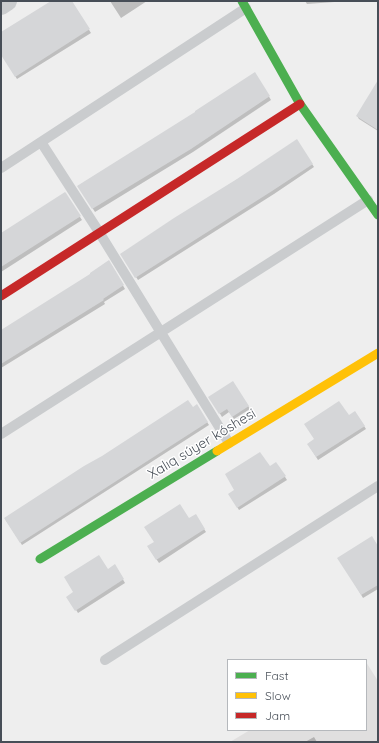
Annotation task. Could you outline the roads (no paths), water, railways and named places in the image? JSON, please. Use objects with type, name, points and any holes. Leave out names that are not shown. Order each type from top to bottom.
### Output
[{"type":"street","points":[[1,5],[8,1]]},
{"type":"street","points":[[244,5],[300,104],[378,215]]},
{"type":"street","points":[[1,296],[300,104]]},
{"type":"street","name":"Xalıq súyer kóshesi","points":[[40,559],[378,352]]},
{"type":"lane","points":[[1,168],[244,5]]},
{"type":"lane","points":[[41,142],[99,232],[229,443]]},
{"type":"lane","points":[[1,434],[368,200]]},
{"type":"lane","points":[[105,660],[378,486]]}]
